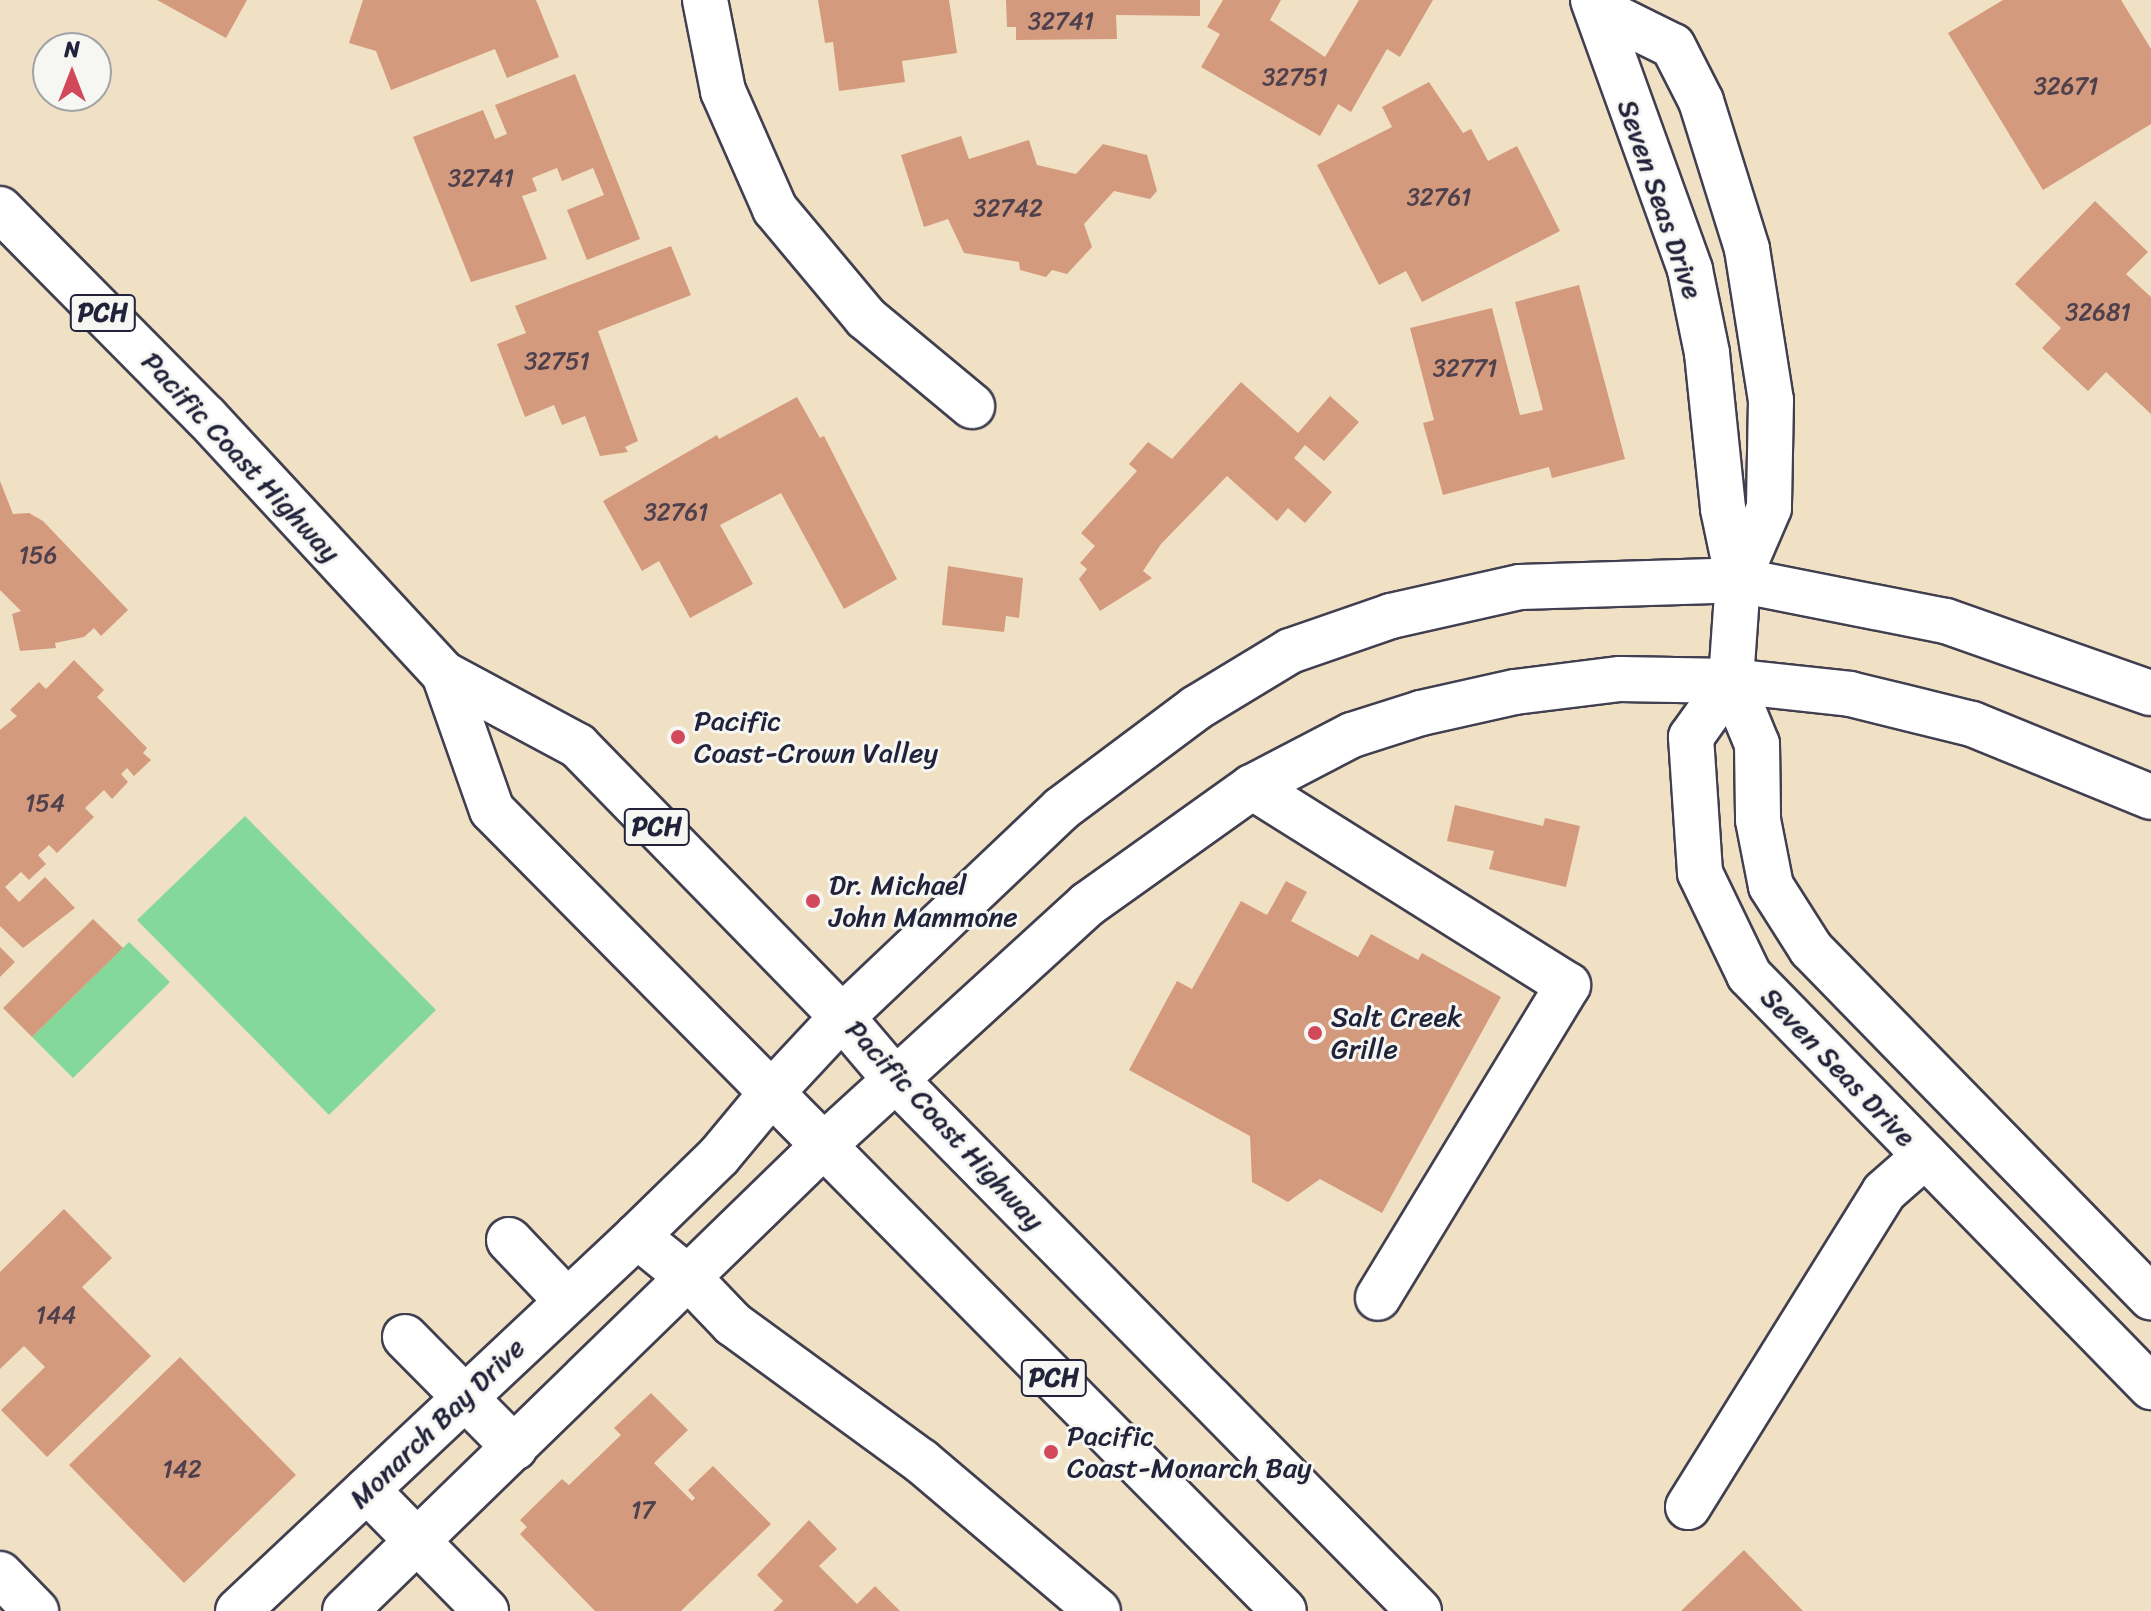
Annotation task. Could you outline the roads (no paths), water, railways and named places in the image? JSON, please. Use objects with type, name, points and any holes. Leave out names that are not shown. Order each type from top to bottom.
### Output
[{"type":"main road","points":[[705,0],[723,91],[775,209],[866,318],[972,406]]},
{"type":"main road","name":"Seven Seas Drive","points":[[1597,5],[1614,69],[1690,270],[1707,353],[1723,509],[1738,580],[1731,681],[1757,744],[1758,820],[1771,886],[1811,949],[2151,1298]]},
{"type":"main road","name":"Seven Seas Drive","points":[[1597,5],[1673,46],[1701,101],[1747,249],[1771,400],[1769,508],[1738,580]]},
{"type":"main road","name":"Pacific Coast Highway","points":[[0,209],[206,417],[444,674],[578,746],[842,1017],[894,1078],[1419,1611]]},
{"type":"main road","name":"Monarch Bay Drive","points":[[238,1611],[637,1236],[719,1156],[774,1090],[842,1017],[1061,809],[1196,708],[1290,651],[1391,616],[1520,587],[1738,580],[1946,621],[2151,693]]},
{"type":"main road","name":"Pacific Coast Highway","points":[[444,674],[492,810],[774,1090],[824,1145],[1284,1611]]},
{"type":"main road","points":[[345,1611],[419,1544],[894,1078],[1088,904],[1252,787],[1352,735],[1515,692],[1620,679],[1731,681],[1850,694],[1972,724],[2151,797]]},
{"type":"main road","name":"Seven Seas Drive","points":[[1731,681],[1691,737],[1700,873],[1749,975],[2151,1387]]},
{"type":"main road","points":[[1252,787],[1568,985],[1378,1298]]},
{"type":"main road","points":[[1688,1507],[1884,1192],[1925,1156]]},
{"type":"main road","points":[[637,1236],[689,1278],[733,1324],[921,1461],[1098,1611]]},
{"type":"main road","points":[[509,1240],[566,1300]]},
{"type":"main road","points":[[405,1337],[462,1398],[515,1448]]},
{"type":"main road","points":[[367,1490],[486,1611]]},
{"type":"main road","points":[[0,1574],[36,1611]]},
{"type":"place","name":"Pacific Coast-Crown Valley","points":[[678,737]]},
{"type":"place","name":"Dr. Michael John Mammone","points":[[813,901]]},
{"type":"place","name":"Salt Creek Grille","points":[[1315,1033]]},
{"type":"place","name":"Pacific Coast-Monarch Bay","points":[[1051,1452]]}]
